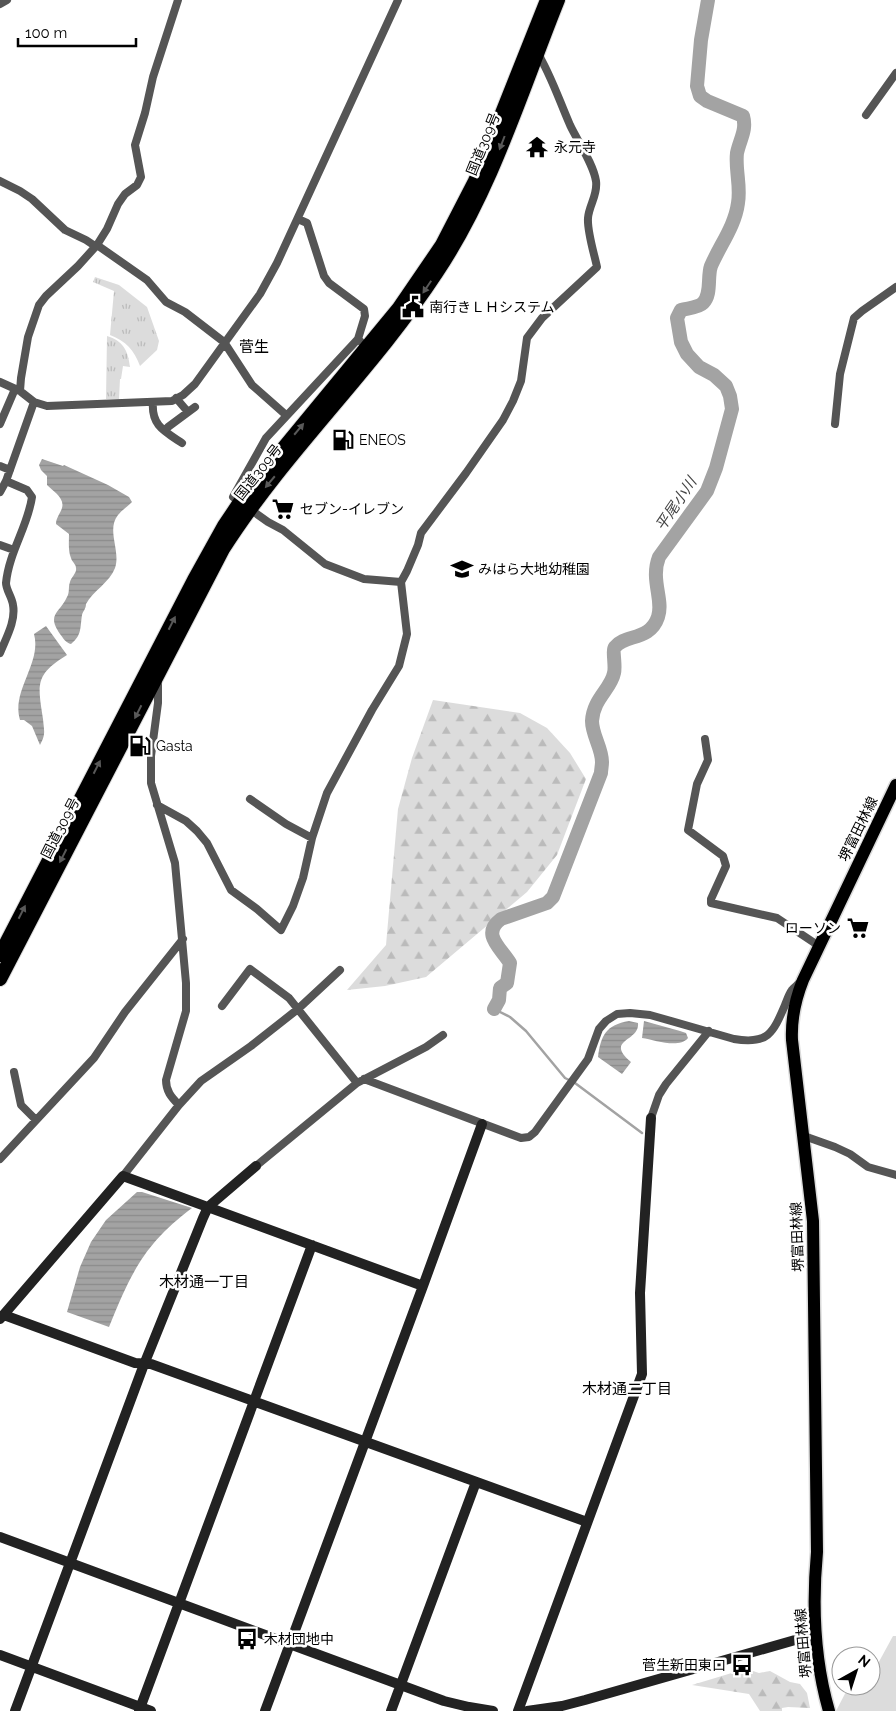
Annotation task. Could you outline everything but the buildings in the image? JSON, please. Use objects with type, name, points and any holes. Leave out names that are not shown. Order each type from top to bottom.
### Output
[{"type":"highway","name":"国道309号","points":[[0,955],[194,580],[224,526],[268,484],[396,329],[438,272],[456,242],[483,189],[533,50],[548,0]]},
{"type":"highway","name":"国道309号","points":[[0,978],[258,479],[362,344],[409,295],[442,245],[464,205],[533,50],[558,0]]},
{"type":"main road","name":"堺富田林線","points":[[829,1711],[821,1682],[814,1589],[817,1552],[814,1239],[812,1204],[792,1032],[794,1006],[803,980],[896,785]]},
{"type":"street","points":[[0,4],[7,0]]},
{"type":"street","points":[[0,424],[21,378],[28,337],[39,305],[96,245],[107,229],[118,204],[125,194],[137,186],[142,177],[136,145],[153,77],[178,0]]},
{"type":"street","points":[[0,382],[17,390],[34,402],[47,406],[172,401],[183,395],[195,384],[260,294],[298,219],[398,0]]},
{"type":"street","points":[[157,805],[186,821],[197,831],[207,843],[231,890],[281,930],[293,906],[303,878],[312,838],[327,793],[372,710],[400,666],[406,634],[401,582],[418,546],[421,533],[503,420],[521,381],[526,338],[542,318],[597,267],[588,220],[596,195],[596,181],[570,124],[554,82],[533,50]]},
{"type":"street","points":[[866,115],[896,73]]},
{"type":"street","points":[[0,181],[32,199],[65,230],[96,245],[147,280],[166,302],[185,312],[224,342],[252,385],[286,415]]},
{"type":"street","points":[[298,219],[307,223],[324,276],[329,283],[364,309],[362,344],[286,415],[266,438],[233,497],[283,530],[324,564],[364,579],[401,582]]},
{"type":"street","points":[[835,424],[840,374],[854,318],[896,287]]},
{"type":"street","points":[[176,398],[188,412]]},
{"type":"street","points":[[0,492],[6,481],[34,402]]},
{"type":"street","points":[[152,402],[152,412],[156,422],[165,432],[182,443]]},
{"type":"street","points":[[168,427],[195,407]]},
{"type":"street","points":[[0,466],[10,470]]},
{"type":"street","points":[[0,653],[12,622],[13,604],[6,584],[14,550],[31,505],[32,497],[28,490],[6,481]]},
{"type":"street","points":[[0,546],[14,550]]},
{"type":"street","points":[[156,678],[158,684],[158,703],[151,756],[151,783],[175,864],[186,983],[186,1011],[166,1080],[166,1088],[179,1105]]},
{"type":"street","points":[[705,739],[708,760],[697,784],[688,830],[723,856],[726,861],[726,866],[711,899],[711,903],[776,918],[819,946]]},
{"type":"street","points":[[250,799],[286,824],[312,838]]},
{"type":"street","points":[[0,1159],[94,1058],[125,1012],[183,939]]},
{"type":"street","points":[[222,1006],[250,969],[289,998],[361,1081],[521,1138],[529,1137],[535,1132],[588,1059],[599,1029],[606,1021],[617,1014],[650,1015],[709,1032],[748,1041],[758,1040],[768,1036],[774,1028],[791,991],[803,980]]},
{"type":"street","points":[[340,970],[298,1009],[251,1046],[201,1081],[179,1105],[123,1176],[2,1317],[135,1363],[151,1364],[587,1522]]},
{"type":"street","points":[[518,1711],[642,1374],[640,1293],[651,1118],[659,1095],[666,1084],[709,1032]]},
{"type":"street","points":[[15,1711],[144,1364],[208,1207],[361,1081],[426,1047],[443,1035]]},
{"type":"street","points":[[14,1072],[21,1105],[36,1120]]},
{"type":"street","points":[[265,1711],[482,1124]]},
{"type":"street","points":[[804,1136],[835,1146],[868,1167],[896,1175]]},
{"type":"street","points":[[123,1176],[423,1286]]},
{"type":"street","points":[[0,1656],[143,1710],[179,1603],[312,1245]]},
{"type":"street","points":[[391,1711],[476,1482]]},
{"type":"street","points":[[0,1537],[401,1685],[456,1704],[493,1711]]},
{"type":"street","points":[[527,1711],[562,1706],[585,1700],[816,1634]]},
{"type":"green space","points":[[95,277],[119,285],[147,307],[159,341],[157,350],[140,366],[129,347],[121,340],[110,335],[114,291],[93,282]]},
{"type":"green space","points":[[107,336],[124,347],[129,361],[130,367],[123,366],[119,399],[106,399]]},
{"type":"green space","points":[[433,700],[520,713],[547,728],[570,753],[586,779],[557,855],[527,892],[426,977],[385,986],[347,990],[386,945],[398,809],[412,758]]},
{"type":"green space","points":[[893,1636],[896,1636],[896,1711],[836,1711],[844,1696],[881,1696],[881,1658]]},
{"type":"green space","points":[[750,1670],[759,1673],[770,1671],[790,1682],[800,1684],[807,1693],[810,1708],[788,1707],[782,1708],[782,1711],[760,1711],[749,1694],[692,1685],[735,1672]]},
{"type":"shaded area","points":[[42,459],[64,465],[108,485],[129,497],[132,502],[120,513],[113,527],[116,561],[113,573],[86,604],[79,634],[71,644],[60,634],[54,618],[68,595],[69,584],[76,572],[76,567],[69,552],[69,534],[56,524],[62,508],[62,501],[47,485],[47,476],[39,465]]},
{"type":"shaded area","points":[[46,626],[67,655],[49,669],[41,682],[40,697],[44,732],[40,745],[32,726],[24,720],[20,720],[18,709],[34,656],[34,634]]},
{"type":"shaded area","points":[[629,1021],[638,1023],[634,1034],[622,1045],[621,1049],[631,1062],[622,1074],[598,1057],[606,1032],[615,1025]]},
{"type":"shaded area","points":[[644,1021],[686,1033],[688,1038],[679,1043],[673,1043],[642,1038]]},
{"type":"shaded area","points":[[137,1192],[192,1208],[150,1247],[132,1275],[109,1327],[67,1312],[80,1267],[91,1242],[106,1220]]},
{"type":"waterway","name":"平尾小川","points":[[494,1009],[499,1000],[500,988],[507,983],[510,963],[494,941],[493,930],[501,919],[547,903],[553,897],[601,773],[602,757],[592,721],[595,706],[612,679],[614,649],[619,643],[644,634],[654,625],[658,617],[659,604],[656,574],[659,557],[707,491],[716,468],[732,409],[726,386],[714,375],[699,367],[687,354],[681,342],[677,318],[681,310],[698,306],[706,299],[711,266],[734,220],[739,197],[737,153],[744,130],[743,116],[707,101],[700,96],[697,86],[701,40],[708,0]]},
{"type":"waterway","points":[[494,1009],[510,1017],[526,1031],[565,1078],[575,1083],[642,1133]]},
{"type":"place","name":"永元寺","points":[[537,147]]},
{"type":"place","name":"南行きＬＨシステム","points":[[413,307]]},
{"type":"place","name":"ENEOS","points":[[343,440]]},
{"type":"place","name":"セブン-イレブン","points":[[283,509]]},
{"type":"place","name":"みはら大地幼稚園","points":[[462,569]]},
{"type":"place","name":"Gasta","points":[[140,746]]},
{"type":"place","name":"ローソン","points":[[858,928]]},
{"type":"place","name":"木材団地中","points":[[247,1639]]},
{"type":"place","name":"菅生新田東口","points":[[742,1665]]},
{"type":"district","name":"菅生","points":[[254,347]]},
{"type":"district","name":"木材通一丁目","points":[[204,1282]]},
{"type":"district","name":"木材通二丁目","points":[[627,1389]]}]
